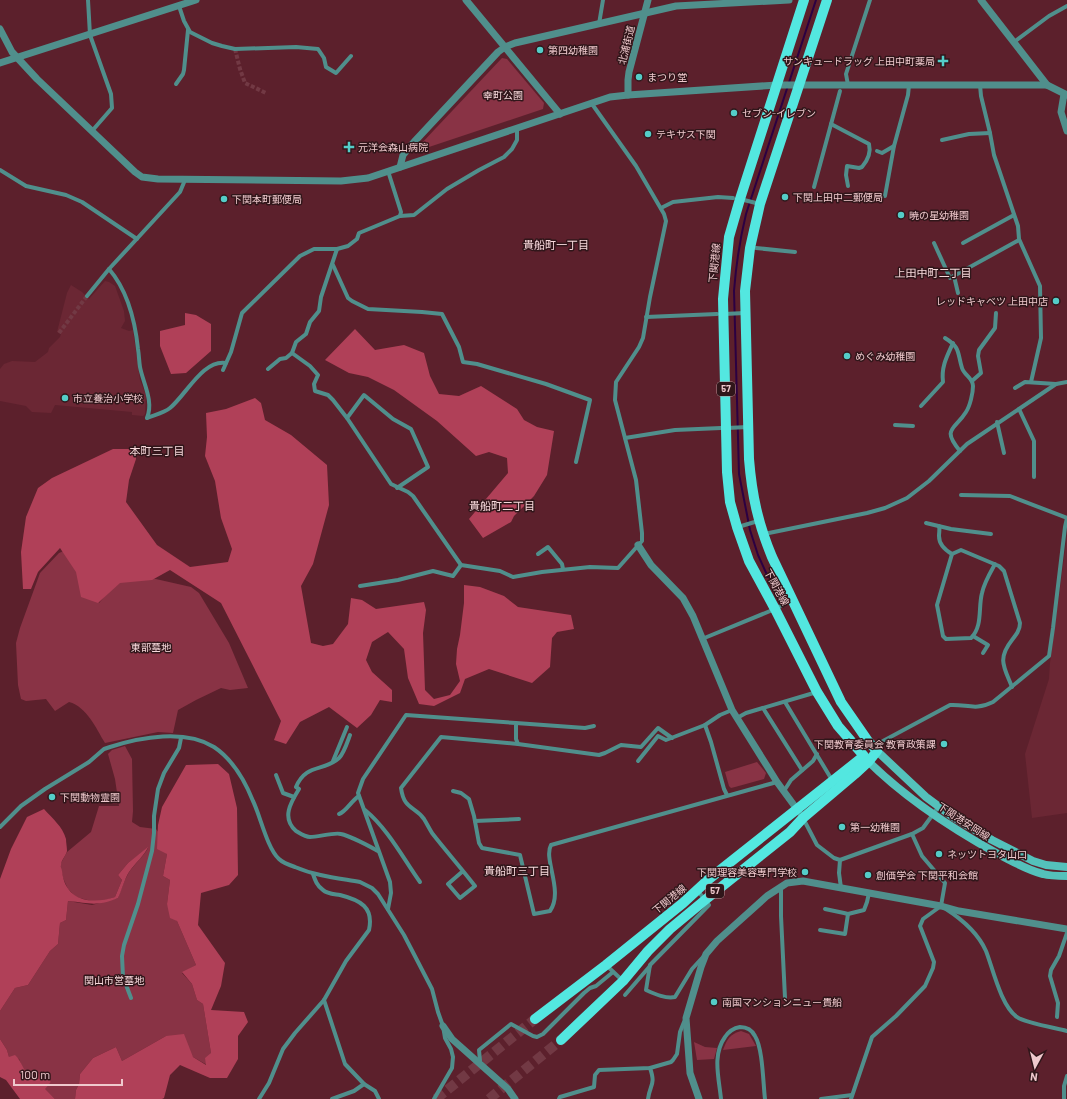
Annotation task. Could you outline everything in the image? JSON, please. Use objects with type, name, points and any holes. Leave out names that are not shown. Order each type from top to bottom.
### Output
[{"type":"main road","name":"下関港線","points":[[804,0],[781,85],[739,199],[733,220],[727,252],[723,299],[727,472],[730,495],[749,561],[817,692],[838,726],[866,759]]},
{"type":"main road","name":"下関港線","points":[[535,1019],[610,968],[698,891],[709,879],[833,780],[877,751],[868,741],[841,702],[792,600],[763,534],[756,522],[750,480],[743,313],[746,277],[757,204],[795,84],[827,0]]},
{"type":"main road","name":"下関港安岡線","points":[[877,751],[926,797],[936,810],[976,842],[1018,864],[1044,875],[1067,876]]},
{"type":"main road","name":"下関港線","points":[[561,1040],[623,981],[656,943],[705,900],[790,832],[866,759]]},
{"type":"main road","name":"下関港安岡線","points":[[866,759],[908,794],[936,810],[953,817],[992,840],[1033,861],[1046,865],[1067,867]]},
{"type":"street","points":[[88,0],[90,35],[111,94],[112,108],[92,131]]},
{"type":"street","points":[[0,63],[196,0]]},
{"type":"street","points":[[466,0],[560,114]]},
{"type":"street","points":[[599,24],[604,0]]},
{"type":"street","name":"北浦街道","points":[[628,95],[628,80],[648,0]]},
{"type":"street","points":[[400,167],[403,155],[414,142],[505,46],[676,6],[789,0]]},
{"type":"street","points":[[848,85],[846,74],[870,0]]},
{"type":"street","points":[[981,0],[1047,85],[1065,95],[1061,112],[1067,131]]},
{"type":"street","points":[[176,84],[184,70],[188,30],[179,6]]},
{"type":"street","points":[[1014,42],[1049,16],[1067,6]]},
{"type":"street","points":[[0,29],[17,58],[37,79],[132,169],[142,177],[158,179],[341,181],[368,178],[610,97],[628,95],[795,84],[1047,85]]},
{"type":"street","points":[[188,30],[207,41],[227,48],[296,47],[318,49],[324,58],[326,67],[336,73],[351,56]]},
{"type":"street","points":[[885,196],[894,146],[908,95],[909,84]]},
{"type":"street","points":[[980,84],[981,96],[998,171],[1018,226],[1019,240],[1038,280],[1041,290],[1041,338],[1031,382]]},
{"type":"street","points":[[814,187],[840,91]]},
{"type":"street","points":[[292,352],[310,366],[318,375],[314,384],[315,390],[328,395],[346,418],[391,484],[396,488],[408,492],[412,496],[461,565],[500,571],[513,577],[563,569],[597,566],[618,568],[642,541],[642,533],[636,480],[615,400],[616,382],[641,344],[643,338],[666,221],[661,208],[636,166],[592,104]]},
{"type":"street","points":[[831,124],[869,144],[870,146],[870,153],[862,167],[847,166],[846,175],[848,186]]},
{"type":"street","points":[[223,370],[231,352],[242,313],[300,256],[314,249],[337,249],[348,246],[356,241],[359,233],[400,216],[414,215],[447,189],[504,158],[517,140],[517,128]]},
{"type":"street","points":[[942,140],[968,134],[990,133]]},
{"type":"street","points":[[877,151],[882,154],[894,146]]},
{"type":"street","points":[[0,170],[26,186],[66,195],[82,202],[137,239]]},
{"type":"street","points":[[388,171],[401,212],[400,216]]},
{"type":"street","points":[[87,296],[109,269],[180,192],[185,180]]},
{"type":"street","points":[[661,208],[672,202],[718,197],[739,199],[757,204]]},
{"type":"street","points":[[963,243],[1014,215]]},
{"type":"street","points":[[934,243],[950,278],[1019,240]]},
{"type":"street","points":[[756,248],[795,252]]},
{"type":"street","points":[[268,369],[280,359],[286,358],[292,352],[296,342],[306,334],[308,326],[319,311],[327,277],[333,265],[337,249]]},
{"type":"street","points":[[333,265],[348,298],[363,307],[368,309],[442,314],[459,347],[463,362],[477,364],[546,384],[590,400],[576,462]]},
{"type":"street","points":[[109,269],[121,285],[134,322],[140,366],[148,392],[149,411],[147,418],[168,409],[208,367],[220,362],[226,363]]},
{"type":"street","points":[[954,276],[958,293]]},
{"type":"street","points":[[646,317],[743,313]]},
{"type":"street","points":[[972,381],[981,373],[978,356],[979,350],[995,328],[996,313]]},
{"type":"street","points":[[944,338],[953,343],[959,352],[963,371],[972,381],[973,386],[967,411],[954,425],[951,436],[952,442],[960,450]]},
{"type":"street","points":[[921,406],[943,382],[943,365],[953,343]]},
{"type":"street","points":[[1015,388],[1026,382],[1056,384],[1067,382]]},
{"type":"street","points":[[763,534],[867,514],[896,503],[925,485],[967,444],[997,422],[1020,409],[1056,384]]},
{"type":"street","points":[[346,418],[364,395],[393,419],[406,426],[413,432],[428,467],[396,488]]},
{"type":"street","points":[[1020,409],[1034,441],[1034,477]]},
{"type":"street","points":[[997,422],[1004,452]]},
{"type":"street","points":[[895,425],[913,426]]},
{"type":"street","points":[[625,438],[675,430],[747,428]]},
{"type":"street","points":[[877,751],[884,742],[950,705],[974,708],[993,702],[1049,656],[1067,518],[1010,496],[961,495]]},
{"type":"street","points":[[740,526],[756,522]]},
{"type":"street","points":[[926,523],[991,534]]},
{"type":"street","points":[[939,526],[941,546],[952,554]]},
{"type":"street","points":[[638,546],[651,565],[683,598],[693,616],[732,710],[777,782],[803,818],[817,845],[834,858],[840,860],[912,834],[923,828],[936,810]]},
{"type":"street","points":[[538,554],[548,547],[562,564],[563,569]]},
{"type":"street","points":[[995,564],[981,595],[979,621],[973,636],[971,638],[964,639],[946,639],[940,630],[937,606],[952,554],[961,550],[1000,566],[1006,576],[1020,623],[1020,629],[1004,652],[1003,657],[1004,666],[1012,687]]},
{"type":"street","points":[[360,586],[398,580],[432,571],[453,576],[461,565]]},
{"type":"street","points":[[702,639],[775,609],[792,600]]},
{"type":"street","points":[[973,636],[988,645],[983,653]]},
{"type":"street","points":[[737,718],[746,713],[817,692]]},
{"type":"street","points":[[785,702],[833,780]]},
{"type":"street","points":[[763,708],[802,770]]},
{"type":"street","points":[[638,761],[658,736],[666,740],[672,738],[705,725],[720,715],[732,710]]},
{"type":"street","points":[[388,909],[391,893],[390,882],[359,796],[360,786],[363,779],[406,715],[581,728],[594,726]]},
{"type":"street","points":[[516,723],[516,739],[518,744]]},
{"type":"street","points":[[705,725],[727,795]]},
{"type":"street","points":[[333,762],[347,727]]},
{"type":"street","points":[[463,871],[448,884],[460,898],[475,886],[463,871],[433,834],[424,820],[406,803],[401,788],[441,737],[518,744],[599,755],[606,754],[621,745],[641,747],[658,728],[672,738]]},
{"type":"street","points":[[350,736],[340,757],[333,762],[308,771],[298,782],[296,787],[299,789],[289,808],[289,821],[291,826],[308,837],[340,834],[378,852]]},
{"type":"street","points":[[0,827],[21,806],[45,788],[89,762],[104,749],[153,737],[193,739],[213,746],[228,759],[245,784],[254,801],[262,825],[277,857],[281,861],[313,874],[360,882],[372,888],[388,909],[404,935],[432,989],[445,1038],[451,1049],[453,1060],[449,1073],[434,1099]]},
{"type":"street","points":[[131,998],[125,984],[123,972],[122,956],[124,945],[138,904],[152,851],[154,816],[158,789],[164,773],[179,748],[181,738]]},
{"type":"street","points":[[783,791],[791,780],[813,761],[817,754]]},
{"type":"street","points":[[276,775],[283,793],[294,797]]},
{"type":"street","points":[[453,791],[468,796],[475,822],[478,843],[482,848],[520,855],[534,914],[550,911],[554,905],[554,880],[548,852],[551,845],[777,782]]},
{"type":"street","points":[[339,814],[343,812],[351,801],[359,796]]},
{"type":"street","points":[[365,810],[383,829],[420,882]]},
{"type":"street","points":[[475,822],[519,819]]},
{"type":"street","points":[[821,1099],[852,1097],[872,1037],[896,1016],[925,986],[931,974],[934,962],[920,926],[923,919],[941,906],[945,883],[922,856],[912,834]]},
{"type":"street","points":[[840,860],[839,873],[841,888]]},
{"type":"street","points":[[259,1099],[269,1083],[283,1049],[324,1000],[346,961],[368,933],[370,919],[363,904],[351,898],[324,891],[318,885],[313,874]]},
{"type":"street","points":[[650,965],[646,990],[673,998],[677,996],[692,969],[717,941],[767,896],[781,886],[787,883],[803,881],[941,906],[959,911],[1067,929]]},
{"type":"street","points":[[781,886],[785,998]]},
{"type":"street","points":[[625,995],[650,965],[710,905],[698,891]]},
{"type":"street","points":[[824,909],[848,914],[864,910],[869,893]]},
{"type":"street","points":[[941,906],[967,924],[978,937],[986,952],[1008,1008],[1017,1017],[1067,1031]]},
{"type":"street","points":[[820,930],[845,934],[848,914]]},
{"type":"street","points":[[1057,1017],[1058,1003],[1050,976],[1051,970],[1059,956],[1067,933]]},
{"type":"street","points":[[559,1099],[560,1097],[594,1087],[595,1076],[600,1070],[650,1068],[670,1062],[676,1057],[680,1032],[686,1018],[697,978],[706,954]]},
{"type":"street","points":[[479,1064],[479,1050],[511,1024],[537,1037],[542,1034],[584,993],[590,988],[596,986],[610,968],[623,981]]},
{"type":"street","points":[[324,1000],[345,1064],[364,1084],[375,1091],[379,1099]]},
{"type":"street","points":[[686,1018],[690,1073],[699,1099]]},
{"type":"street","points":[[443,1026],[452,1039],[508,1089],[515,1099]]},
{"type":"street","points":[[721,1099],[717,1067],[718,1053],[726,1035],[732,1030],[743,1027],[747,1028],[754,1034],[759,1044],[765,1099]]},
{"type":"street","points":[[648,1099],[649,1090],[654,1079],[650,1068]]},
{"type":"street","points":[[1064,1099],[1064,1086],[1067,1076]]},
{"type":"street","points":[[332,1099],[364,1084]]},
{"type":"shaded area","points":[[105,281],[115,286],[124,311],[125,321],[121,328],[129,331],[133,330],[140,380],[146,395],[145,414],[143,416],[132,415],[132,412],[55,405],[51,413],[32,412],[26,406],[0,401],[0,369],[4,364],[12,361],[35,362],[48,352],[49,348],[60,337],[61,334],[57,332],[67,293],[71,285],[82,292],[89,299]]},
{"type":"shaded area","points":[[185,313],[196,315],[211,324],[211,351],[186,373],[171,374],[160,346],[160,331],[185,325]]},
{"type":"shaded area","points":[[355,329],[375,350],[404,345],[424,353],[430,376],[439,394],[459,396],[481,386],[517,409],[524,420],[537,427],[554,431],[547,475],[534,496],[514,516],[511,522],[483,538],[469,519],[508,473],[507,458],[489,452],[476,456],[437,421],[394,390],[368,377],[349,373],[325,360]]},
{"type":"shaded area","points":[[255,398],[261,403],[265,420],[291,435],[327,465],[329,505],[313,564],[301,586],[311,643],[323,646],[333,644],[348,624],[351,598],[362,600],[376,609],[424,602],[426,610],[423,633],[425,690],[434,699],[450,695],[460,681],[456,664],[464,603],[464,585],[480,587],[504,596],[518,607],[571,615],[574,629],[557,632],[552,638],[550,667],[532,683],[489,669],[465,679],[460,693],[434,706],[419,704],[408,678],[404,649],[388,632],[372,642],[366,660],[372,672],[392,690],[392,702],[380,700],[371,715],[357,728],[329,707],[300,722],[286,744],[274,740],[281,721],[221,603],[170,570],[152,580],[120,583],[98,603],[81,597],[76,572],[60,548],[38,572],[31,589],[23,589],[21,552],[26,517],[38,488],[52,478],[113,449],[136,449],[136,459],[129,480],[126,502],[157,545],[190,567],[228,562],[232,549],[221,518],[215,481],[205,456],[207,437],[206,413],[226,409]]},
{"type":"shaded area","points":[[1067,535],[1067,813],[1032,818],[1025,754],[1049,679]]},
{"type":"shaded area","points":[[218,764],[229,774],[237,808],[238,875],[229,885],[201,893],[198,925],[225,963],[221,986],[211,1010],[244,1012],[248,1022],[238,1036],[238,1059],[227,1078],[210,1078],[180,1065],[170,1075],[164,1098],[162,1099],[75,1099],[80,1074],[93,1058],[116,1047],[122,1061],[166,1036],[184,1034],[193,1057],[206,1065],[205,1058],[211,1053],[203,1004],[197,1000],[192,984],[182,972],[196,965],[177,921],[170,918],[167,904],[170,880],[163,876],[167,854],[157,849],[158,825],[162,807],[186,765]]},
{"type":"shaded area","points":[[44,809],[57,823],[65,835],[67,851],[61,866],[64,881],[68,889],[74,895],[81,898],[97,901],[115,897],[122,880],[118,875],[128,863],[148,847],[145,853],[129,872],[118,898],[104,903],[68,901],[66,920],[60,923],[58,944],[50,951],[28,985],[15,988],[0,1011],[0,879],[11,849],[27,817]]},
{"type":"shaded area","points":[[0,1039],[7,1050],[9,1057],[15,1055],[17,1057],[30,1080],[39,1079],[35,1074],[39,1073],[42,1076],[46,1074],[51,1082],[45,1089],[55,1099],[20,1099],[6,1080],[0,1077]]},
{"type":"green space","name":"幸町公園","points":[[502,58],[507,59],[544,103],[543,109],[423,149],[420,145]]},
{"type":"green space","name":"東部墓地","points":[[73,547],[82,581],[99,603],[124,574],[147,577],[191,587],[199,593],[229,643],[248,688],[230,690],[221,688],[178,710],[173,733],[158,732],[105,743],[86,713],[81,708],[69,702],[55,711],[46,699],[26,701],[21,699],[18,685],[16,643],[20,628],[40,573],[59,553]]},
{"type":"green space","name":"関山市営墓地","points":[[125,746],[132,759],[132,822],[140,827],[156,829],[167,854],[163,876],[170,880],[167,904],[177,921],[196,965],[182,973],[192,984],[197,1000],[203,1004],[211,1053],[207,1065],[193,1057],[166,1036],[122,1061],[116,1047],[93,1058],[80,1074],[75,1099],[55,1099],[44,1089],[51,1082],[46,1074],[39,1079],[30,1080],[19,1059],[9,1057],[7,1050],[0,1039],[0,1011],[15,988],[28,985],[50,951],[58,944],[60,923],[66,920],[68,901],[92,905],[118,898],[128,874],[148,848],[128,863],[118,875],[122,880],[115,897],[103,901],[91,901],[76,897],[68,889],[63,878],[60,865],[67,852],[91,832],[99,806],[119,806],[115,779],[108,754],[112,750]]},
{"type":"green space","points":[[757,762],[766,773],[764,779],[731,788],[729,786],[725,772]]},
{"type":"green space","points":[[741,1031],[749,1034],[756,1046],[723,1050],[729,1038]]},
{"type":"green space","points":[[694,1042],[705,1047],[717,1048],[714,1059],[697,1060]]},
{"type":"waterway","points":[[768,577],[758,555],[750,530],[739,474],[734,291],[738,252],[746,214],[816,0]]},
{"type":"tunnel","points":[[235,49],[245,83],[266,93]]},
{"type":"tunnel","points":[[59,333],[87,296]]},
{"type":"tunnel","points":[[436,1099],[535,1019]]},
{"type":"tunnel","points":[[489,1099],[561,1040]]},
{"type":"place","name":"第四幼稚園","points":[[540,50]]},
{"type":"place","name":"サンキュードラッグ 上田中町薬局","points":[[943,61]]},
{"type":"place","name":"まつり堂","points":[[639,77]]},
{"type":"place","name":"セブン-イレブン","points":[[734,113]]},
{"type":"place","name":"テキサス下関","points":[[648,134]]},
{"type":"place","name":"元洋会森山病院","points":[[349,147]]},
{"type":"place","name":"下関上田中二郵便局","points":[[785,197]]},
{"type":"place","name":"下関本町郵便局","points":[[224,199]]},
{"type":"place","name":"暁の星幼稚園","points":[[901,215]]},
{"type":"place","name":"レッドキャベツ 上田中店","points":[[1056,301]]},
{"type":"place","name":"めぐみ幼稚園","points":[[847,356]]},
{"type":"place","name":"市立養治小学校","points":[[65,398]]},
{"type":"place","name":"下関教育委員会 教育政策課","points":[[944,744]]},
{"type":"place","name":"下関動物霊園","points":[[52,797]]},
{"type":"place","name":"第一幼稚園","points":[[842,827]]},
{"type":"place","name":"ネッツトヨタ山口","points":[[939,854]]},
{"type":"place","name":"下関理容美容専門学校","points":[[805,872]]},
{"type":"place","name":"創価学会 下関平和会館","points":[[868,875]]},
{"type":"place","name":"南国マンションニュー貴船","points":[[714,1002]]},
{"type":"district","name":"貴船町一丁目","points":[[556,245]]},
{"type":"district","name":"上田中町二丁目","points":[[933,273]]},
{"type":"district","name":"本町三丁目","points":[[157,451]]},
{"type":"district","name":"貴船町二丁目","points":[[502,506]]},
{"type":"district","name":"貴船町三丁目","points":[[517,871]]}]
